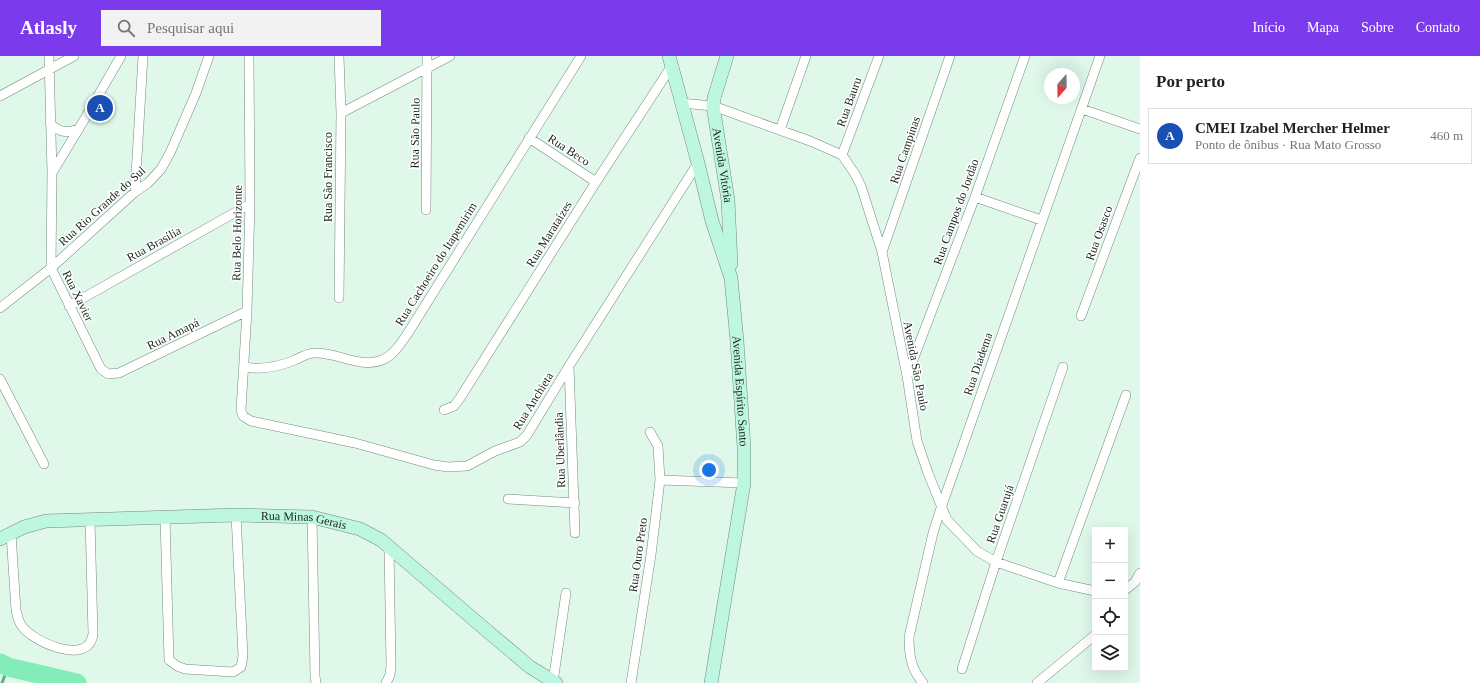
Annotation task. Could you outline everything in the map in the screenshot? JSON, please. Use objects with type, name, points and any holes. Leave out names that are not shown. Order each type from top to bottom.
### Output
[{"type":"street","name":"Rua Xavier","points":[[49,56],[52,173],[51,268],[101,369],[108,374]]},
{"type":"street","points":[[0,96],[49,71],[74,56]]},
{"type":"street","points":[[52,173],[88,115],[121,56]]},
{"type":"street","points":[[136,192],[143,56]]},
{"type":"street","name":"Rua Rio Grande do Sul","points":[[0,308],[51,268],[148,183],[161,169],[170,153],[196,93],[209,56]]},
{"type":"street","name":"Rua Belo Horizonte","points":[[241,410],[247,311],[250,204],[249,56]]},
{"type":"street","name":"Rua São Francisco","points":[[338,56],[341,113],[340,298]]},
{"type":"street","name":"Rua São Paulo","points":[[426,210],[427,56]]},
{"type":"street","points":[[341,113],[450,56]]},
{"type":"street","name":"Rua Cachoeiro do Itapemirim","points":[[244,367],[266,368],[314,353],[325,353],[357,361],[368,362],[382,360],[395,350],[408,333],[581,56]]},
{"type":"street","name":"Avenida Vitória","points":[[727,56],[713,106],[729,216],[731,278]]},
{"type":"street","points":[[780,130],[806,56]]},
{"type":"street","name":"Rua Bauru","points":[[842,156],[878,56]]},
{"type":"street","name":"Rua Campinas","points":[[882,252],[950,56]]},
{"type":"street","name":"Rua Campos do Jordão","points":[[907,376],[975,196],[1025,56]]},
{"type":"street","name":"Rua Diadema","points":[[923,683],[912,666],[909,652],[909,637],[933,533],[1041,220],[1100,56]]},
{"type":"street","name":"Avenida Espírito Santo","points":[[670,62],[698,163],[712,221],[731,278],[737,341],[744,448],[744,483],[711,683]]},
{"type":"street","name":"Rua Marataízes","points":[[444,410],[454,406],[460,398],[670,62]]},
{"type":"street","points":[[681,103],[713,106]]},
{"type":"street","name":"Avenida São Paulo","points":[[713,106],[810,141],[842,156],[862,186],[882,252],[907,376],[917,441],[946,520],[977,551],[996,562],[1058,583],[1092,589]]},
{"type":"street","points":[[1082,109],[1140,129]]},
{"type":"street","points":[[50,123],[55,129],[62,132],[78,130]]},
{"type":"street","name":"Rua Beco","points":[[529,138],[596,182]]},
{"type":"street","name":"Rua Osasco","points":[[1081,316],[1140,158]]},
{"type":"street","name":"Rua Anchieta","points":[[241,410],[243,416],[251,421],[355,443],[434,465],[448,467],[467,466],[495,451],[524,440],[534,426],[569,366],[698,163]]},
{"type":"street","points":[[975,196],[1041,220]]},
{"type":"street","name":"Rua Brasília","points":[[69,306],[250,204]]},
{"type":"street","points":[[712,221],[719,224],[729,216]]},
{"type":"street","name":"Rua Amapá","points":[[108,374],[119,373],[247,311]]},
{"type":"street","name":"Rua Uberlândia","points":[[569,366],[575,533]]},
{"type":"street","name":"Rua Guarujá","points":[[962,669],[996,562],[1063,367]]},
{"type":"street","points":[[0,379],[44,464]]},
{"type":"street","points":[[1058,583],[1126,395]]},
{"type":"street","name":"Rua Ouro Preto","points":[[631,683],[651,555],[660,480],[658,446],[650,432]]},
{"type":"street","points":[[660,480],[744,483]]},
{"type":"street","points":[[508,499],[575,503]]},
{"type":"street","points":[[165,517],[169,660],[177,666],[185,669],[234,672],[241,667],[243,656],[236,515]]},
{"type":"street","name":"Rua Minas Gerais","points":[[5,536],[24,527],[46,521],[236,515],[312,517],[360,529],[389,546],[530,667],[555,682]]},
{"type":"street","points":[[312,517],[316,683]]},
{"type":"street","points":[[5,536],[16,610],[18,619],[22,626],[40,641],[54,647],[85,648],[90,645],[92,634],[90,520]]},
{"type":"street","points":[[386,683],[390,675],[391,665],[389,546]]},
{"type":"street","points":[[1128,588],[1135,582],[1140,573]]},
{"type":"street","points":[[555,682],[566,594]]},
{"type":"street","points":[[1037,683],[1092,637]]},
{"type":"waterway","points":[[0,663],[8,667],[77,683]]},
{"type":"waterway","points":[[2,683],[8,667]]},
{"type":"place","name":"CMEI Izabel Mercher Helmer","points":[[100,108]]}]
